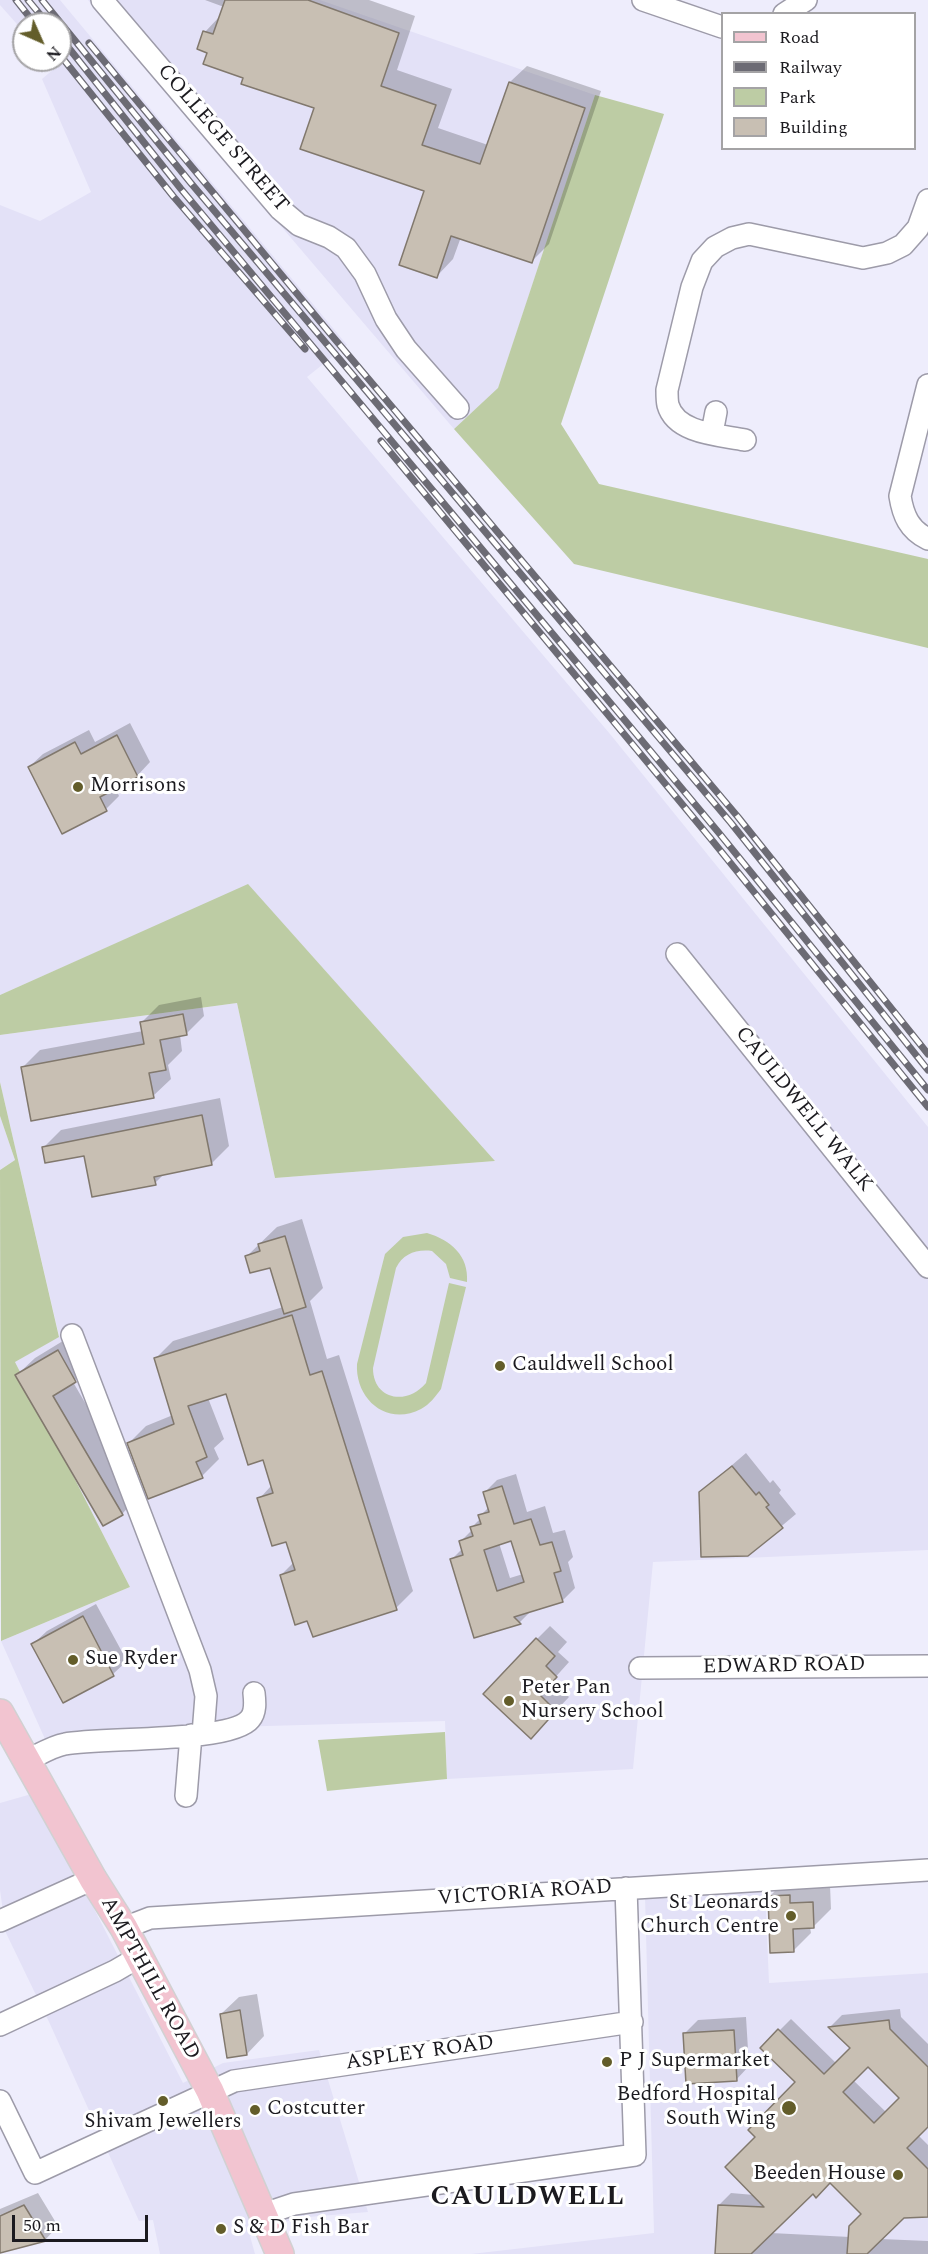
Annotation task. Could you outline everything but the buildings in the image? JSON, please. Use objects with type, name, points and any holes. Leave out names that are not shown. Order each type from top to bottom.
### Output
[{"type":"main road","name":"AMPTHILL ROAD","points":[[0,1713],[93,1879],[124,1928],[210,2091],[280,2254]]},
{"type":"street","name":"COLLEGE STREET","points":[[102,0],[280,209],[299,225],[330,237],[346,248],[365,274],[386,319],[406,349],[458,408]]},
{"type":"street","points":[[643,0],[721,26]]},
{"type":"street","points":[[787,12],[806,0]]},
{"type":"street","points":[[745,440],[691,428],[676,418],[668,406],[667,390],[692,287],[702,261],[715,247],[732,238],[749,234],[863,258],[887,254],[903,245],[918,228],[928,200]]},
{"type":"street","points":[[928,386],[900,496],[903,512],[912,529],[928,539]]},
{"type":"street","points":[[712,433],[716,412]]},
{"type":"street","name":"CAULDWELL WALK","points":[[677,954],[928,1267]]},
{"type":"street","points":[[72,1335],[201,1670],[206,1696],[186,1796]]},
{"type":"street","name":"EDWARD ROAD","points":[[640,1668],[928,1666]]},
{"type":"street","points":[[28,1760],[63,1744],[197,1735],[235,1729],[249,1720],[255,1707],[254,1693]]},
{"type":"street","name":"VICTORIA ROAD","points":[[124,1928],[150,1918],[928,1870]]},
{"type":"street","points":[[0,1921],[93,1879]]},
{"type":"street","points":[[264,2214],[294,2204],[635,2155],[626,1888]]},
{"type":"street","points":[[0,2025],[140,1957]]},
{"type":"street","name":"ASPLEY ROAD","points":[[0,2101],[35,2173],[234,2081],[632,2022]]},
{"type":"shaded area","points":[[0,0],[60,0],[70,12],[12,12],[12,18],[0,5]]},
{"type":"shaded area","points":[[88,0],[320,0],[595,95],[498,389],[454,429]]},
{"type":"shaded area","points":[[72,14],[347,345],[307,377],[610,734],[928,1127],[928,1550],[653,1562],[633,1769],[447,1779],[445,1721],[160,1729],[45,1739],[1,1641],[130,1587],[15,1362],[59,1336],[0,1082],[0,1035],[237,1003],[275,1178],[495,1161],[248,885],[0,995],[0,205],[40,221],[91,192],[42,79],[50,72],[72,72]]},
{"type":"shaded area","points":[[0,1116],[15,1160],[0,1170]]},
{"type":"shaded area","points":[[35,1793],[183,2083],[223,2063],[319,2050],[368,2212],[296,2218],[250,2236],[255,2254],[160,2254],[153,2220],[139,2221],[6,1933],[0,1890],[0,1803]]},
{"type":"shaded area","name":"Bedford Hospital South Wing","points":[[765,1890],[769,1983],[928,1973],[928,2254],[471,2254],[654,2233],[645,1896]]},
{"type":"green space","points":[[595,95],[664,114],[561,424],[599,484],[928,559],[928,648],[574,564],[454,429],[498,388]]},
{"type":"green space","points":[[248,884],[495,1161],[275,1178],[237,1003],[0,1035],[0,995]]},
{"type":"green space","points":[[0,1082],[59,1337],[15,1362],[130,1587],[1,1641],[0,1170],[15,1160],[0,1116]]},
{"type":"green space","points":[[427,1233],[444,1240],[457,1250],[465,1264],[467,1282],[450,1278],[446,1264],[432,1251],[411,1254],[399,1263],[373,1368],[374,1379],[385,1393],[401,1397],[410,1395],[426,1383],[449,1283],[466,1287],[441,1389],[430,1403],[421,1409],[408,1414],[385,1412],[367,1398],[361,1388],[357,1364],[385,1254],[403,1237]]},
{"type":"green space","points":[[445,1732],[447,1779],[327,1791],[318,1740]]},
{"type":"railway","points":[[16,0],[26,12]]},
{"type":"railway","points":[[28,0],[38,12]]},
{"type":"railway","points":[[42,0],[190,182],[731,823],[928,1070]]},
{"type":"railway","points":[[89,43],[328,331],[738,817],[928,1054]]},
{"type":"railway","points":[[72,52],[181,189],[719,833],[928,1090]]},
{"type":"railway","points":[[72,70],[173,196],[305,349]]},
{"type":"railway","points":[[381,441],[711,839],[928,1107]]},
{"type":"place","name":"Morrisons","points":[[78,787]]},
{"type":"place","name":"Cauldwell School","points":[[500,1366]]},
{"type":"place","name":"Sue Ryder","points":[[73,1660]]},
{"type":"place","name":"Peter Pan Nursery School","points":[[509,1701]]},
{"type":"place","name":"St Leonards Church Centre","points":[[791,1916]]},
{"type":"place","name":"P J Supermarket","points":[[607,2062]]},
{"type":"place","name":"Shivam Jewellers","points":[[163,2101]]},
{"type":"place","name":"Bedford Hospital South Wing","points":[[789,2108]]},
{"type":"place","name":"Costcutter","points":[[255,2110]]},
{"type":"place","name":"Beeden House","points":[[898,2175]]},
{"type":"place","name":"S & D Fish Bar","points":[[221,2229]]},
{"type":"district","name":"CAULDWELL","points":[[528,2199]]}]
